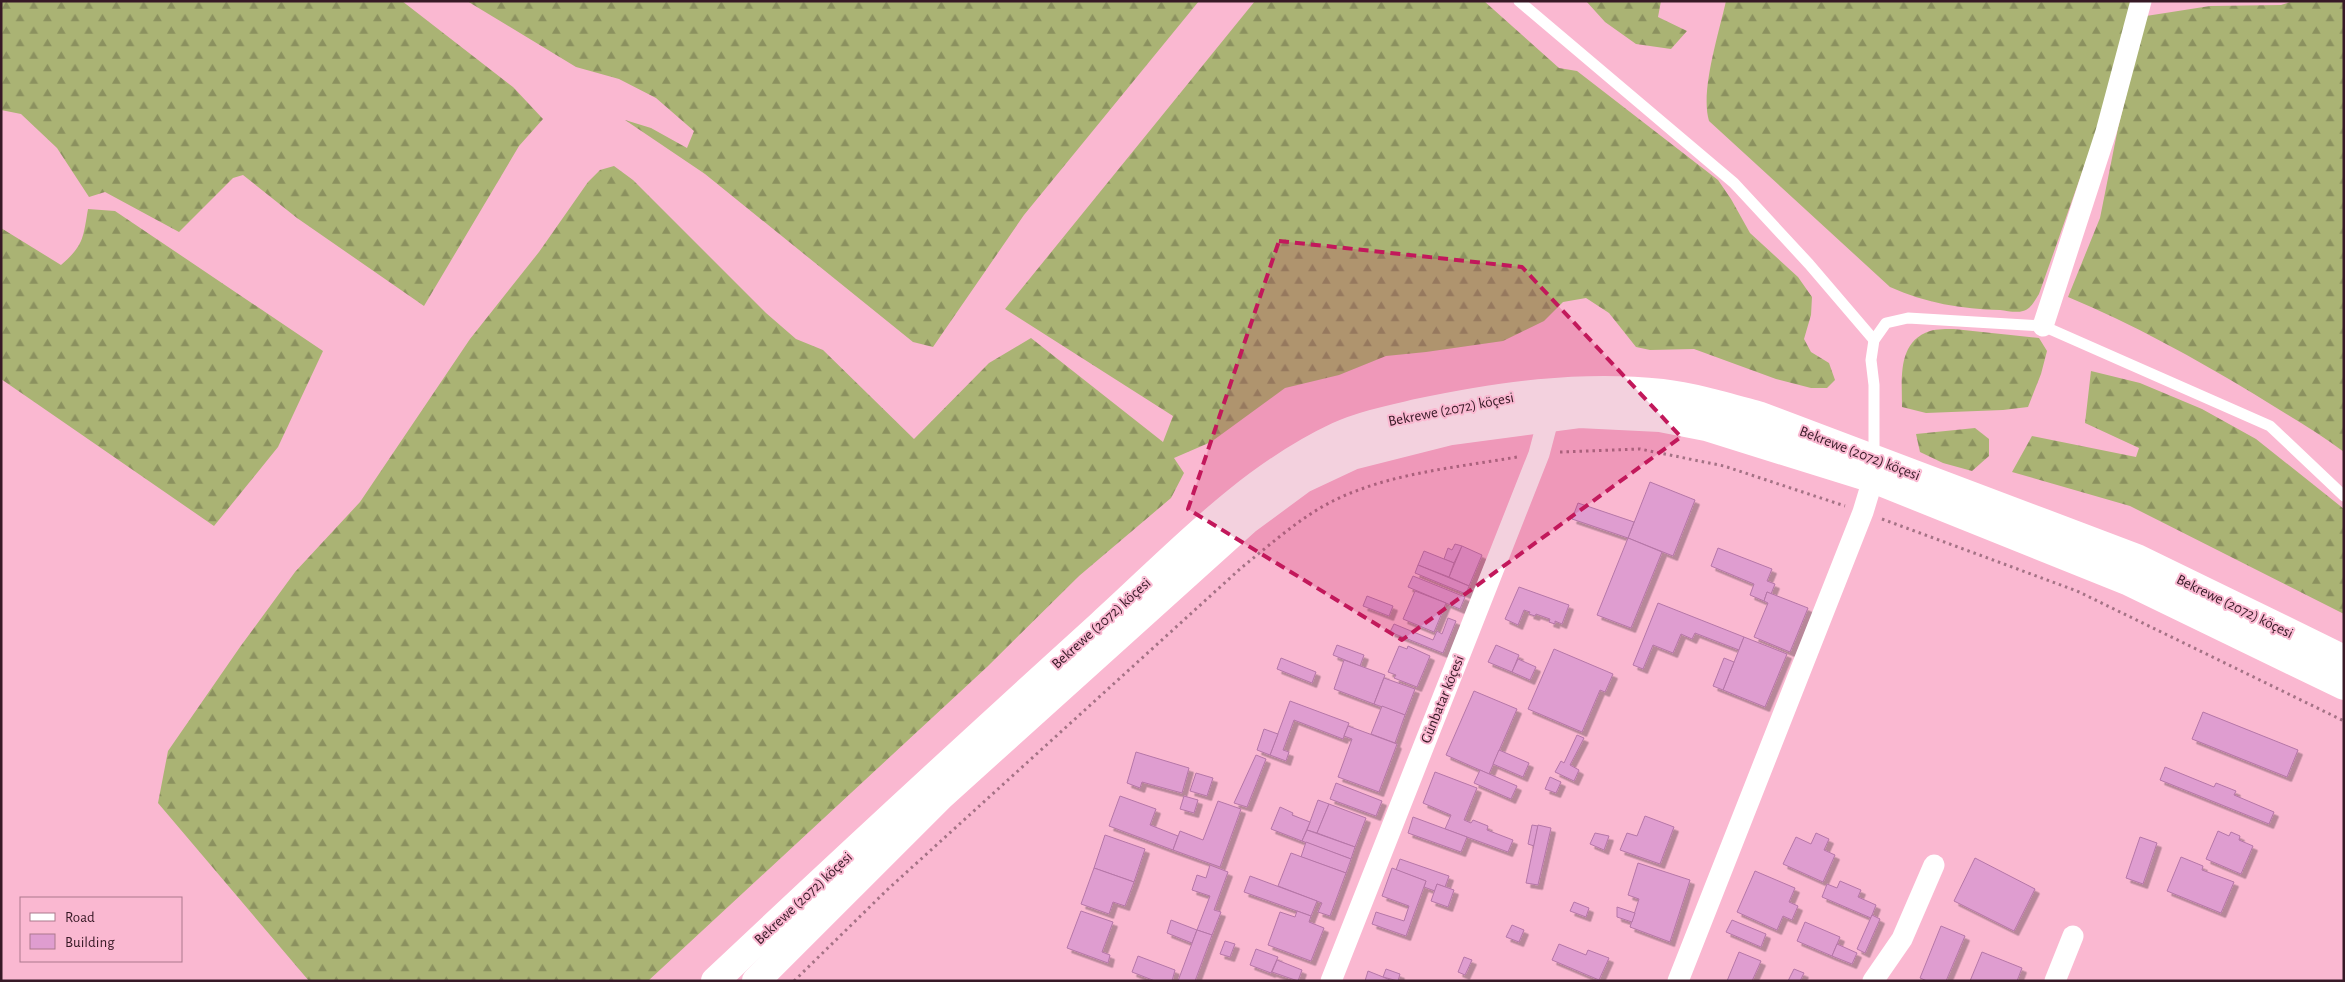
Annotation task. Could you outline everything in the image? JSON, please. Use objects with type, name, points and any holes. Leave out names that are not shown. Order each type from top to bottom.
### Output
[{"type":"main road","name":"Bekrewe (2072) köçesi","points":[[715,981],[926,782],[1234,504],[1290,461],[1340,435],[1391,419],[1513,396],[1580,390],[1662,393],[1710,402],[1760,416],[1873,469],[2127,581],[2344,686]]},
{"type":"main road","name":"Bekrewe (2072) köçesi","points":[[756,981],[940,796],[1246,521],[1303,479],[1352,456],[1450,431],[1549,416],[1579,414],[1660,418],[1706,426],[1873,469],[2137,558],[2344,659]]},
{"type":"street","points":[[2043,326],[2106,132],[2141,1]]},
{"type":"street","name":"Günbatar köçesi","points":[[1331,981],[1539,454],[1549,416]]},
{"type":"street","points":[[1678,981],[1863,512],[1873,469]]},
{"type":"street","points":[[1872,981],[1902,939],[1934,865]]},
{"type":"street","points":[[2055,981],[2073,936]]},
{"type":"lane","points":[[1519,1],[1734,183],[1809,264],[1874,340]]},
{"type":"lane","points":[[1873,469],[1874,385],[1871,360],[1874,340],[1886,323],[1908,318],[2043,326],[2270,426],[2344,496]]},
{"type":"path","points":[[794,981],[887,890],[1241,568],[1284,532],[1330,502],[1389,479],[1539,454],[1594,449],[1640,449],[1724,466],[1965,548],[2077,591],[2344,721]]},
{"type":"highlighted area","points":[[1279,241],[1522,267],[1681,437],[1402,640],[1188,509]]},
{"type":"green space","points":[[1,1],[402,1],[513,87],[543,119],[519,146],[424,306],[297,218],[243,175],[233,178],[179,232],[105,192],[89,197],[57,148],[21,114],[1,110]]},
{"type":"green space","points":[[467,1],[1199,1],[1024,215],[933,347],[913,342],[705,174],[625,120],[651,128],[687,148],[694,131],[656,98],[619,79],[576,67]]},
{"type":"green space","points":[[1255,1],[1484,1],[1559,68],[1577,71],[1718,180],[1750,233],[1798,277],[1812,297],[1811,315],[1804,339],[1811,352],[1829,363],[1835,380],[1827,388],[1811,388],[1776,379],[1694,349],[1650,350],[1636,347],[1609,313],[1586,298],[1563,302],[1544,321],[1503,341],[1386,356],[1339,375],[1285,388],[1211,442],[1174,458],[1184,473],[1171,498],[1079,576],[987,667],[648,981],[309,981],[158,803],[168,751],[295,572],[360,502],[470,339],[539,252],[588,182],[600,170],[614,166],[633,180],[766,313],[796,339],[823,350],[914,439],[989,363],[1031,338],[1163,442],[1173,416],[1005,309]]},
{"type":"green space","points":[[1586,1],[1661,1],[1658,17],[1687,31],[1671,49],[1636,44],[1605,22]]},
{"type":"green space","points":[[1726,1],[2134,1],[2097,130],[2039,294],[2031,306],[2026,310],[2018,312],[1958,307],[1930,301],[1890,287],[1709,121],[1707,94],[1709,78]]},
{"type":"green space","points":[[2293,1],[2344,1],[2344,452],[2322,436],[2186,355],[2116,318],[2068,297],[2100,218],[2118,128],[2146,16],[2210,6],[2281,5]]},
{"type":"green space","points":[[88,209],[115,211],[323,351],[278,447],[214,526],[1,379],[1,228],[61,265],[74,252],[81,240]]},
{"type":"green space","points":[[1954,329],[2039,338],[2047,351],[2041,374],[2028,407],[2003,410],[1926,413],[1902,407],[1902,373],[1907,352],[1912,343],[1919,336],[1930,331]]},
{"type":"green space","points":[[2091,371],[2140,383],[2202,409],[2256,439],[2344,509],[2344,614],[2130,506],[2012,472],[2032,436],[2136,457],[2139,448],[2085,423]]},
{"type":"green space","points":[[1975,428],[1989,439],[1989,456],[1972,471],[1943,463],[1920,452],[1916,434]]},
{"type":"building","points":[[1650,482],[1695,500],[1673,556],[1628,538]]},
{"type":"building","points":[[1578,503],[1634,522],[1628,538],[1572,519]]},
{"type":"building","points":[[1628,538],[1662,552],[1631,628],[1597,615]]},
{"type":"building","points":[[1455,544],[1462,546],[1454,563],[1444,559],[1448,548],[1452,550]]},
{"type":"building","points":[[1462,546],[1482,555],[1469,586],[1449,577]]},
{"type":"building","points":[[1718,548],[1772,569],[1767,581],[1775,584],[1771,594],[1767,592],[1764,601],[1750,595],[1754,584],[1711,566]]},
{"type":"building","points":[[1424,551],[1454,563],[1449,577],[1418,565]]},
{"type":"building","points":[[1418,565],[1469,586],[1466,594],[1415,573]]},
{"type":"building","points":[[1413,576],[1465,597],[1460,609],[1408,587]]},
{"type":"building","points":[[1519,587],[1569,605],[1562,624],[1555,621],[1555,624],[1549,622],[1550,619],[1536,614],[1535,616],[1529,614],[1530,612],[1524,610],[1518,625],[1505,619]]},
{"type":"building","points":[[1415,591],[1446,603],[1434,632],[1403,619]]},
{"type":"building","points":[[1767,592],[1808,608],[1790,652],[1754,637],[1768,603],[1764,601]]},
{"type":"building","points":[[1367,596],[1393,606],[1389,616],[1363,606]]},
{"type":"building","points":[[1658,603],[1744,637],[1739,650],[1695,633],[1692,639],[1681,634],[1673,653],[1653,645],[1643,669],[1633,665]]},
{"type":"building","points":[[1448,618],[1456,621],[1443,653],[1390,632],[1394,624],[1433,640],[1437,631],[1442,634]]},
{"type":"building","points":[[1744,637],[1787,654],[1765,707],[1723,690]]},
{"type":"building","points":[[1337,645],[1364,655],[1360,666],[1333,655]]},
{"type":"building","points":[[1496,645],[1519,655],[1512,672],[1488,662]]},
{"type":"building","points":[[1399,646],[1407,649],[1408,646],[1430,656],[1417,687],[1394,678],[1396,675],[1388,672]]},
{"type":"building","points":[[1554,649],[1613,674],[1605,692],[1600,690],[1582,732],[1528,709]]},
{"type":"building","points":[[1281,658],[1316,672],[1312,683],[1277,669]]},
{"type":"building","points":[[1724,658],[1734,662],[1723,690],[1713,686]]},
{"type":"building","points":[[1518,659],[1536,667],[1530,680],[1512,672]]},
{"type":"building","points":[[1344,660],[1385,675],[1374,704],[1334,689]]},
{"type":"building","points":[[1384,678],[1415,689],[1405,715],[1374,704]]},
{"type":"building","points":[[1474,691],[1517,709],[1489,774],[1446,755]]},
{"type":"building","points":[[1290,701],[1349,723],[1343,739],[1294,720],[1283,750],[1289,752],[1286,761],[1270,755]]},
{"type":"building","points":[[1382,706],[1405,715],[1395,743],[1371,734]]},
{"type":"building","points":[[2203,712],[2298,750],[2287,777],[2192,739]]},
{"type":"building","points":[[1348,726],[1397,744],[1379,792],[1338,777],[1352,739],[1344,736]]},
{"type":"building","points":[[1264,729],[1278,734],[1270,755],[1257,750]]},
{"type":"building","points":[[1577,735],[1584,738],[1570,765],[1579,770],[1574,781],[1555,772],[1561,761],[1564,763]]},
{"type":"building","points":[[1499,750],[1529,763],[1523,777],[1493,764]]},
{"type":"building","points":[[1136,752],[1189,768],[1182,793],[1142,782],[1140,788],[1127,783]]},
{"type":"building","points":[[1256,755],[1266,759],[1247,807],[1234,803]]},
{"type":"building","points":[[2165,767],[2214,787],[2216,783],[2236,791],[2234,795],[2274,812],[2269,824],[2160,780]]},
{"type":"building","points":[[1480,770],[1517,786],[1511,799],[1474,783]]},
{"type":"building","points":[[1435,772],[1477,788],[1464,820],[1471,823],[1473,820],[1488,826],[1487,830],[1513,840],[1508,852],[1445,829],[1451,815],[1423,803]]},
{"type":"building","points":[[1196,773],[1213,778],[1207,796],[1190,791]]},
{"type":"building","points":[[1550,777],[1561,782],[1556,793],[1545,789]]},
{"type":"building","points":[[1336,783],[1382,801],[1376,816],[1330,799]]},
{"type":"building","points":[[1120,796],[1156,809],[1150,825],[1178,836],[1173,850],[1109,826]]},
{"type":"building","points":[[1184,796],[1198,800],[1194,813],[1180,809]]},
{"type":"building","points":[[1318,800],[1329,804],[1317,833],[1307,830]]},
{"type":"building","points":[[1218,801],[1241,809],[1220,867],[1173,850],[1180,831],[1203,840]]},
{"type":"building","points":[[1329,804],[1366,818],[1355,847],[1317,833]]},
{"type":"building","points":[[1280,807],[1293,813],[1292,815],[1310,822],[1302,841],[1271,829]]},
{"type":"building","points":[[1645,816],[1674,827],[1660,864],[1620,850],[1627,833],[1637,836]]},
{"type":"building","points":[[1413,817],[1467,837],[1461,852],[1408,833]]},
{"type":"building","points":[[1532,825],[1538,826],[1534,846],[1528,844]]},
{"type":"building","points":[[1538,825],[1551,828],[1538,885],[1526,883]]},
{"type":"building","points":[[1307,830],[1355,847],[1351,859],[1302,841]]},
{"type":"building","points":[[2218,831],[2229,836],[2231,832],[2240,836],[2239,840],[2253,846],[2241,874],[2206,859]]},
{"type":"building","points":[[1595,833],[1609,836],[1604,850],[1590,844]]},
{"type":"building","points":[[1816,833],[1829,839],[1824,850],[1835,855],[1823,882],[1783,864],[1796,837],[1811,844]]},
{"type":"building","points":[[1105,835],[1145,849],[1134,882],[1094,868]]},
{"type":"building","points":[[2140,837],[2157,843],[2143,884],[2126,878]]},
{"type":"building","points":[[1306,842],[1351,859],[1346,873],[1301,857]]},
{"type":"building","points":[[1291,853],[1346,873],[1330,916],[1318,912],[1322,903],[1278,886]]},
{"type":"building","points":[[2181,857],[2203,866],[2202,870],[2234,882],[2221,913],[2167,891]]},
{"type":"building","points":[[1975,858],[2035,889],[2014,931],[1954,901]]},
{"type":"building","points":[[1400,859],[1449,876],[1445,887],[1437,884],[1435,891],[1424,887],[1426,881],[1396,870]]},
{"type":"building","points":[[1638,863],[1690,880],[1670,942],[1630,927],[1639,899],[1628,895]]},
{"type":"building","points":[[1210,865],[1228,872],[1214,910],[1221,912],[1212,935],[1197,930],[1210,896],[1192,890],[1197,875],[1206,878]]},
{"type":"building","points":[[1094,868],[1134,882],[1125,906],[1113,902],[1109,914],[1081,904]]},
{"type":"building","points":[[1392,868],[1426,881],[1406,936],[1372,924],[1376,912],[1404,921],[1409,906],[1382,896]]},
{"type":"building","points":[[1755,871],[1795,888],[1789,902],[1798,906],[1792,920],[1783,916],[1777,930],[1737,912]]},
{"type":"building","points":[[1250,876],[1317,901],[1311,916],[1244,892]]},
{"type":"building","points":[[1840,881],[1861,890],[1858,897],[1876,905],[1871,918],[1822,897],[1827,884],[1837,888]]},
{"type":"building","points":[[1437,884],[1454,890],[1448,907],[1431,901]]},
{"type":"building","points":[[1574,902],[1589,908],[1586,917],[1570,911]]},
{"type":"building","points":[[1617,907],[1635,913],[1632,922],[1617,917]]},
{"type":"building","points":[[1081,911],[1113,922],[1102,952],[1110,955],[1108,963],[1067,948]]},
{"type":"building","points":[[1297,911],[1311,916],[1309,922],[1324,928],[1311,961],[1268,945],[1280,912],[1295,917]]},
{"type":"building","points":[[1872,915],[1880,919],[1865,953],[1857,949]]},
{"type":"building","points":[[1171,920],[1197,930],[1192,943],[1167,933]]},
{"type":"building","points":[[1732,920],[1766,934],[1761,947],[1726,932]]},
{"type":"building","points":[[1805,922],[1840,937],[1832,956],[1797,941]]},
{"type":"building","points":[[1512,925],[1524,930],[1519,942],[1506,937]]},
{"type":"building","points":[[1941,926],[1965,936],[1946,981],[1927,981],[1920,978]]},
{"type":"building","points":[[1197,930],[1212,935],[1195,981],[1178,981]]},
{"type":"building","points":[[1225,941],[1235,944],[1230,957],[1220,954]]},
{"type":"building","points":[[1559,944],[1586,955],[1588,950],[1609,958],[1599,980],[1552,960]]},
{"type":"building","points":[[1837,944],[1857,953],[1852,964],[1832,956]]},
{"type":"building","points":[[1256,949],[1278,957],[1271,973],[1250,965]]},
{"type":"building","points":[[1739,952],[1761,961],[1752,981],[1727,981]]},
{"type":"building","points":[[1982,952],[2022,968],[2017,981],[1970,981]]},
{"type":"building","points":[[1138,956],[1175,970],[1172,981],[1155,981],[1132,972]]},
{"type":"building","points":[[1464,957],[1472,960],[1465,975],[1458,972]]},
{"type":"building","points":[[1277,960],[1302,970],[1298,981],[1272,972]]},
{"type":"building","points":[[1386,969],[1400,974],[1398,981],[1383,977]]},
{"type":"building","points":[[1794,969],[1804,973],[1800,981],[1788,981]]},
{"type":"building","points":[[1368,971],[1383,977],[1392,981],[1365,981]]}]
